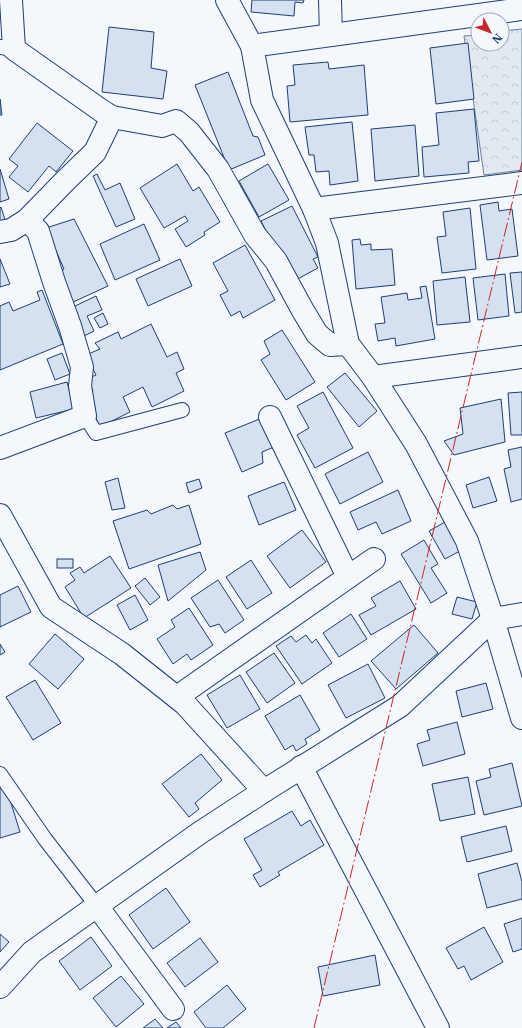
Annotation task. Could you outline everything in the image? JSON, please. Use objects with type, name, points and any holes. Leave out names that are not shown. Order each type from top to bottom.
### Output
[{"type":"street","points":[[11,0],[7,48],[102,111],[112,116],[162,126],[176,121],[189,132],[218,169],[255,235],[276,260],[317,334],[330,345],[348,344]]},
{"type":"street","points":[[227,0],[252,46],[262,100],[314,209],[327,243],[348,344],[373,377],[416,444],[466,541],[493,619],[522,718]]},
{"type":"street","points":[[330,0],[331,36]]},
{"type":"street","points":[[252,46],[522,9]]},
{"type":"street","points":[[0,232],[12,230],[28,220],[95,152],[112,116]]},
{"type":"street","points":[[314,209],[522,183]]},
{"type":"street","points":[[0,448],[85,416],[80,386],[82,367],[80,360],[38,231],[28,220]]},
{"type":"street","points":[[373,377],[522,357]]},
{"type":"street","points":[[270,417],[348,577]]},
{"type":"street","points":[[0,515],[51,607],[122,654],[185,704],[264,790]]},
{"type":"street","points":[[176,697],[374,559]]},
{"type":"street","points":[[0,986],[32,952],[201,832],[264,790],[400,706],[493,619],[522,614]]},
{"type":"street","points":[[301,767],[438,1028]]},
{"type":"street","points":[[97,906],[173,1009]]},
{"type":"lane","points":[[85,416],[96,434],[182,410]]},
{"type":"lane","points":[[0,774],[45,839],[97,906]]},
{"type":"green space","points":[[522,29],[522,170],[484,175],[464,36],[470,36],[470,52],[510,52],[510,30]]},
{"type":"building","points":[[252,0],[304,0],[303,3],[295,2],[294,16],[251,12]]},
{"type":"building","points":[[109,27],[154,32],[151,68],[167,71],[163,99],[102,92]]},
{"type":"building","points":[[468,43],[474,99],[436,104],[430,48]]},
{"type":"building","points":[[328,62],[329,69],[364,65],[368,115],[290,122],[287,86],[295,85],[293,65]]},
{"type":"building","points":[[228,72],[253,136],[258,137],[265,155],[229,170],[195,85]]},
{"type":"building","points":[[0,99],[2,115],[0,115]]},
{"type":"building","points":[[474,109],[479,161],[468,162],[469,173],[424,177],[422,147],[439,145],[436,113]]},
{"type":"building","points":[[352,122],[358,181],[330,185],[329,171],[316,172],[314,155],[309,155],[305,127]]},
{"type":"building","points":[[37,123],[73,151],[56,172],[49,166],[28,192],[9,177],[18,166],[9,159]]},
{"type":"building","points":[[415,125],[419,176],[375,181],[371,129]]},
{"type":"building","points":[[177,164],[193,191],[199,187],[220,222],[204,232],[205,235],[186,247],[175,229],[188,221],[185,216],[164,228],[140,188]]},
{"type":"building","points":[[268,164],[289,200],[259,217],[239,181]]},
{"type":"building","points":[[0,169],[9,199],[0,202]]},
{"type":"building","points":[[97,174],[105,190],[120,183],[135,219],[116,227],[93,176]]},
{"type":"building","points":[[498,202],[499,211],[512,209],[518,256],[487,260],[480,205]]},
{"type":"building","points":[[292,206],[318,257],[313,259],[318,268],[292,282],[261,221]]},
{"type":"building","points":[[1,207],[6,223],[0,226],[0,208]]},
{"type":"building","points":[[470,208],[476,269],[442,273],[437,237],[446,236],[443,212]]},
{"type":"building","points":[[74,219],[108,286],[71,303],[57,274],[64,269],[46,228]]},
{"type":"building","points":[[144,224],[160,260],[115,280],[100,244]]},
{"type":"building","points":[[360,239],[361,245],[371,244],[371,250],[392,249],[395,285],[356,289],[352,240]]},
{"type":"building","points":[[245,245],[275,300],[243,318],[240,311],[231,316],[220,295],[228,291],[213,263]]},
{"type":"building","points":[[0,259],[10,284],[0,287]]},
{"type":"building","points":[[180,259],[192,286],[148,306],[136,279]]},
{"type":"building","points":[[522,272],[522,312],[515,313],[510,273]]},
{"type":"building","points":[[505,274],[509,316],[478,320],[473,278]]},
{"type":"building","points":[[465,277],[470,322],[437,325],[433,281]]},
{"type":"building","points":[[426,286],[435,339],[396,346],[395,338],[378,341],[375,324],[385,323],[381,297],[407,293],[408,300],[422,298],[420,287]]},
{"type":"building","points":[[42,290],[63,344],[0,370],[0,306],[9,302],[13,311],[40,300],[37,292]]},
{"type":"building","points":[[96,296],[102,310],[87,316],[94,331],[84,336],[71,308]]},
{"type":"building","points":[[103,313],[108,324],[100,328],[94,318]]},
{"type":"building","points":[[151,324],[167,357],[177,352],[184,369],[176,373],[184,391],[152,407],[143,387],[123,397],[130,412],[100,427],[85,394],[93,391],[87,379],[96,375],[86,355],[100,349],[95,343],[118,332],[121,339]]},
{"type":"building","points":[[282,330],[315,382],[286,400],[261,360],[270,354],[264,341]]},
{"type":"building","points":[[62,353],[70,374],[55,380],[47,359]]},
{"type":"building","points":[[345,373],[377,411],[359,427],[327,387]]},
{"type":"building","points":[[67,382],[74,409],[36,418],[30,392]]},
{"type":"building","points":[[323,392],[353,448],[315,468],[297,435],[309,428],[297,406]]},
{"type":"building","points":[[522,392],[522,435],[511,435],[508,393]]},
{"type":"building","points":[[501,399],[505,442],[454,455],[444,441],[463,434],[460,408]]},
{"type":"building","points":[[262,418],[274,447],[262,452],[263,463],[242,472],[225,433]]},
{"type":"building","points":[[522,447],[522,499],[511,502],[504,469],[511,467],[508,450]]},
{"type":"building","points":[[368,452],[383,482],[340,504],[325,474]]},
{"type":"building","points":[[489,477],[497,501],[473,508],[466,485]]},
{"type":"building","points":[[118,478],[125,508],[112,510],[105,482]]},
{"type":"building","points":[[199,479],[202,488],[189,493],[186,483]]},
{"type":"building","points":[[284,482],[296,510],[259,525],[248,496]]},
{"type":"building","points":[[398,490],[411,521],[382,534],[376,522],[358,530],[350,512]]},
{"type":"building","points":[[173,505],[177,509],[189,505],[201,544],[129,569],[113,521],[147,510],[151,514]]},
{"type":"building","points":[[445,522],[460,551],[445,559],[429,531]]},
{"type":"building","points":[[302,530],[326,562],[290,588],[267,556]]},
{"type":"building","points":[[424,540],[438,564],[431,568],[447,593],[431,603],[401,554]]},
{"type":"building","points":[[200,552],[206,570],[168,601],[158,565]]},
{"type":"building","points":[[110,556],[131,588],[84,618],[65,587],[75,580],[70,573],[80,567],[84,573]]},
{"type":"building","points":[[57,559],[73,559],[73,568],[57,568]]},
{"type":"building","points":[[251,560],[272,593],[247,609],[226,577]]},
{"type":"building","points":[[145,578],[160,597],[150,605],[135,586]]},
{"type":"building","points":[[218,580],[244,620],[225,633],[219,624],[210,627],[191,598]]},
{"type":"building","points":[[400,581],[416,609],[371,635],[359,615],[376,606],[371,598]]},
{"type":"building","points":[[18,586],[31,612],[0,627],[0,595]]},
{"type":"building","points":[[135,595],[148,620],[130,630],[117,605]]},
{"type":"building","points":[[457,597],[477,602],[472,619],[452,614]]},
{"type":"building","points":[[189,608],[213,645],[191,660],[187,654],[173,664],[157,639],[175,627],[171,620]]},
{"type":"building","points":[[351,614],[367,639],[339,657],[323,633]]},
{"type":"building","points":[[414,625],[438,653],[396,689],[371,661]]},
{"type":"building","points":[[55,634],[84,659],[58,689],[29,664]]},
{"type":"building","points":[[306,635],[312,643],[316,639],[332,663],[302,684],[276,646],[291,636],[296,642]]},
{"type":"building","points":[[0,644],[5,652],[0,655]]},
{"type":"building","points":[[274,653],[295,683],[267,703],[246,672]]},
{"type":"building","points":[[368,664],[385,698],[346,718],[328,685]]},
{"type":"building","points":[[240,675],[260,709],[227,728],[207,695]]},
{"type":"building","points":[[35,680],[61,723],[33,740],[6,697]]},
{"type":"building","points":[[486,683],[493,709],[462,717],[456,691]]},
{"type":"building","points":[[300,695],[320,730],[305,739],[307,744],[296,751],[293,745],[285,750],[265,716]]},
{"type":"building","points":[[457,722],[465,754],[423,766],[417,744],[430,740],[427,730]]},
{"type":"building","points":[[201,754],[222,780],[195,803],[199,809],[189,817],[162,784]]},
{"type":"building","points":[[512,763],[522,806],[484,815],[476,781],[491,777],[489,769]]},
{"type":"building","points":[[468,777],[475,814],[440,821],[432,784]]},
{"type":"building","points":[[6,787],[20,832],[0,838],[0,788]]},
{"type":"building","points":[[292,811],[301,826],[310,820],[324,845],[278,872],[280,875],[260,887],[253,875],[262,870],[244,839]]},
{"type":"building","points":[[506,826],[512,851],[467,862],[461,837]]},
{"type":"building","points":[[517,863],[522,882],[522,899],[487,908],[478,874]]},
{"type":"building","points":[[166,888],[190,922],[153,949],[129,915]]},
{"type":"building","points":[[522,918],[522,949],[513,952],[504,924]]},
{"type":"building","points":[[484,927],[503,962],[471,980],[464,966],[458,969],[446,948]]},
{"type":"building","points":[[0,934],[9,942],[0,952]]},
{"type":"building","points":[[91,937],[112,966],[80,990],[59,961]]},
{"type":"building","points":[[200,938],[218,962],[185,987],[167,963]]},
{"type":"building","points":[[375,955],[380,985],[323,996],[318,967]]},
{"type":"building","points":[[121,976],[144,1004],[116,1027],[93,998]]},
{"type":"building","points":[[227,985],[246,1009],[223,1028],[206,1028],[194,1012]]},
{"type":"building","points":[[155,1019],[163,1028],[143,1028]]},
{"type":"building","points":[[176,1022],[181,1028],[167,1028]]},
{"type":"power","points":[[314,1028],[522,162]]}]
